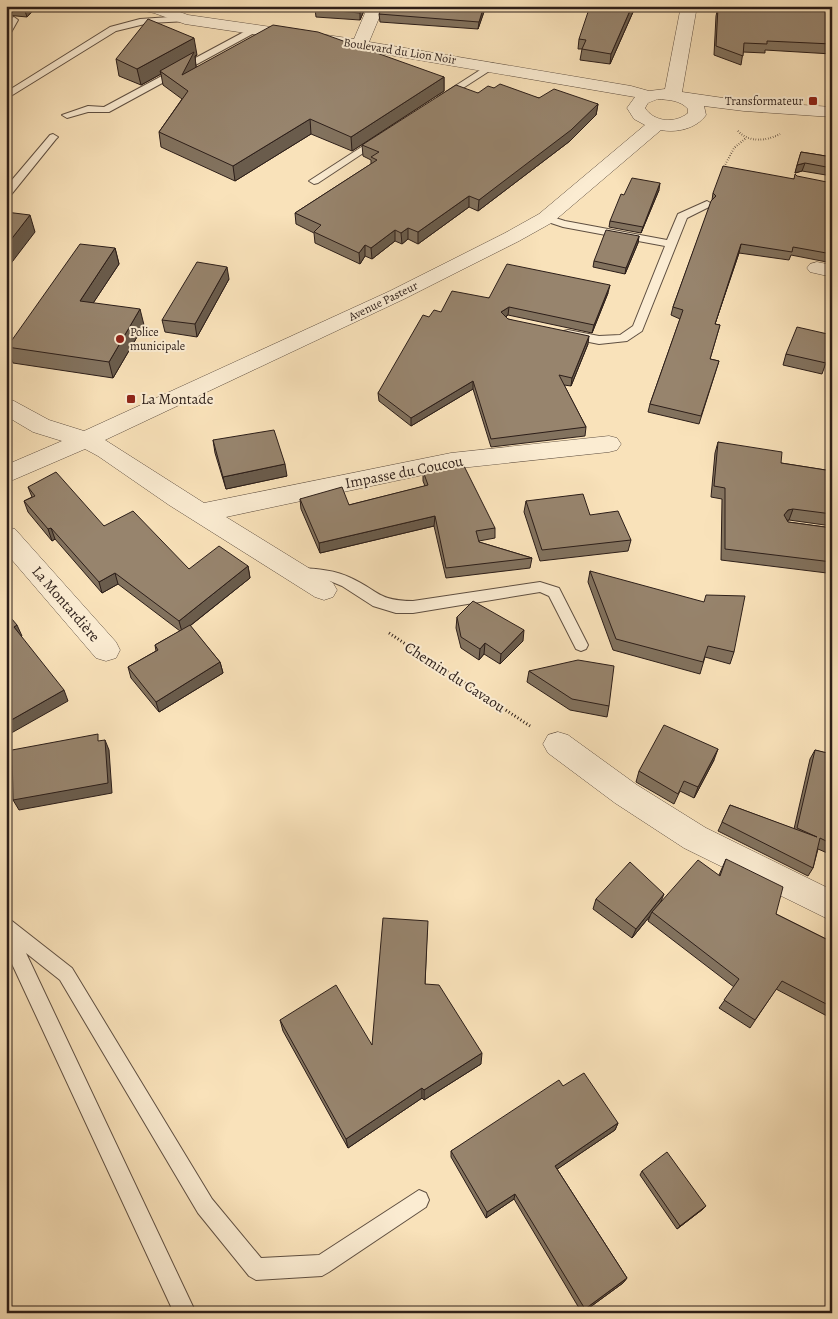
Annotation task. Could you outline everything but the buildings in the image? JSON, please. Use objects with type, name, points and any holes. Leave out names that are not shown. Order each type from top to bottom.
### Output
[{"type":"street","name":"Boulevard du Lion Noir","points":[[140,6],[163,11],[185,19],[360,44],[649,96],[679,96]]},
{"type":"street","points":[[360,44],[376,6]]},
{"type":"street","points":[[679,96],[689,6]]},
{"type":"street","points":[[614,89],[636,108],[642,117],[657,124],[677,125],[693,120],[697,115],[744,106]]},
{"type":"street","points":[[636,108],[642,99],[649,96]]},
{"type":"street","points":[[679,96],[744,106],[832,112]]},
{"type":"street","points":[[679,96],[696,106],[697,115]]},
{"type":"street","name":"Avenue Pasteur","points":[[6,475],[161,406],[397,295],[512,238],[546,218],[657,124]]},
{"type":"street","points":[[6,406],[41,426],[84,439],[106,450],[201,513],[324,590]]},
{"type":"street","name":"Impasse du Coucou","points":[[201,513],[450,461],[609,444]]},
{"type":"street","name":"La Montardière","points":[[6,536],[106,650]]},
{"type":"street","points":[[558,744],[626,794],[695,838],[832,906]]},
{"type":"lane","points":[[6,96],[112,29],[147,19],[185,19]]},
{"type":"lane","points":[[6,34],[14,20]]},
{"type":"lane","points":[[67,115],[88,110],[106,110],[255,29]]},
{"type":"lane","points":[[434,103],[490,66]]},
{"type":"lane","points":[[314,181],[386,134]]},
{"type":"lane","points":[[6,194],[53,137]]},
{"type":"lane","points":[[554,330],[599,340],[623,338],[638,328],[682,216],[707,204]]},
{"type":"lane","points":[[546,218],[563,224],[671,244]]},
{"type":"lane","points":[[298,573],[331,576],[347,582],[378,602],[396,607],[413,607],[540,587],[554,592],[581,645]]},
{"type":"lane","points":[[6,929],[66,974],[205,1206],[256,1269],[322,1265],[419,1200]]},
{"type":"lane","points":[[6,929],[185,1313]]},
{"type":"path","points":[[707,204],[734,148],[746,138]]},
{"type":"path","name":"Chemin du Cavaou","points":[[388,633],[558,744]]},
{"type":"place","name":"Transformateur","points":[[813,101]]},
{"type":"place","name":"Police municipale","points":[[120,339]]},
{"type":"place","name":"La Montade","points":[[131,399]]}]
